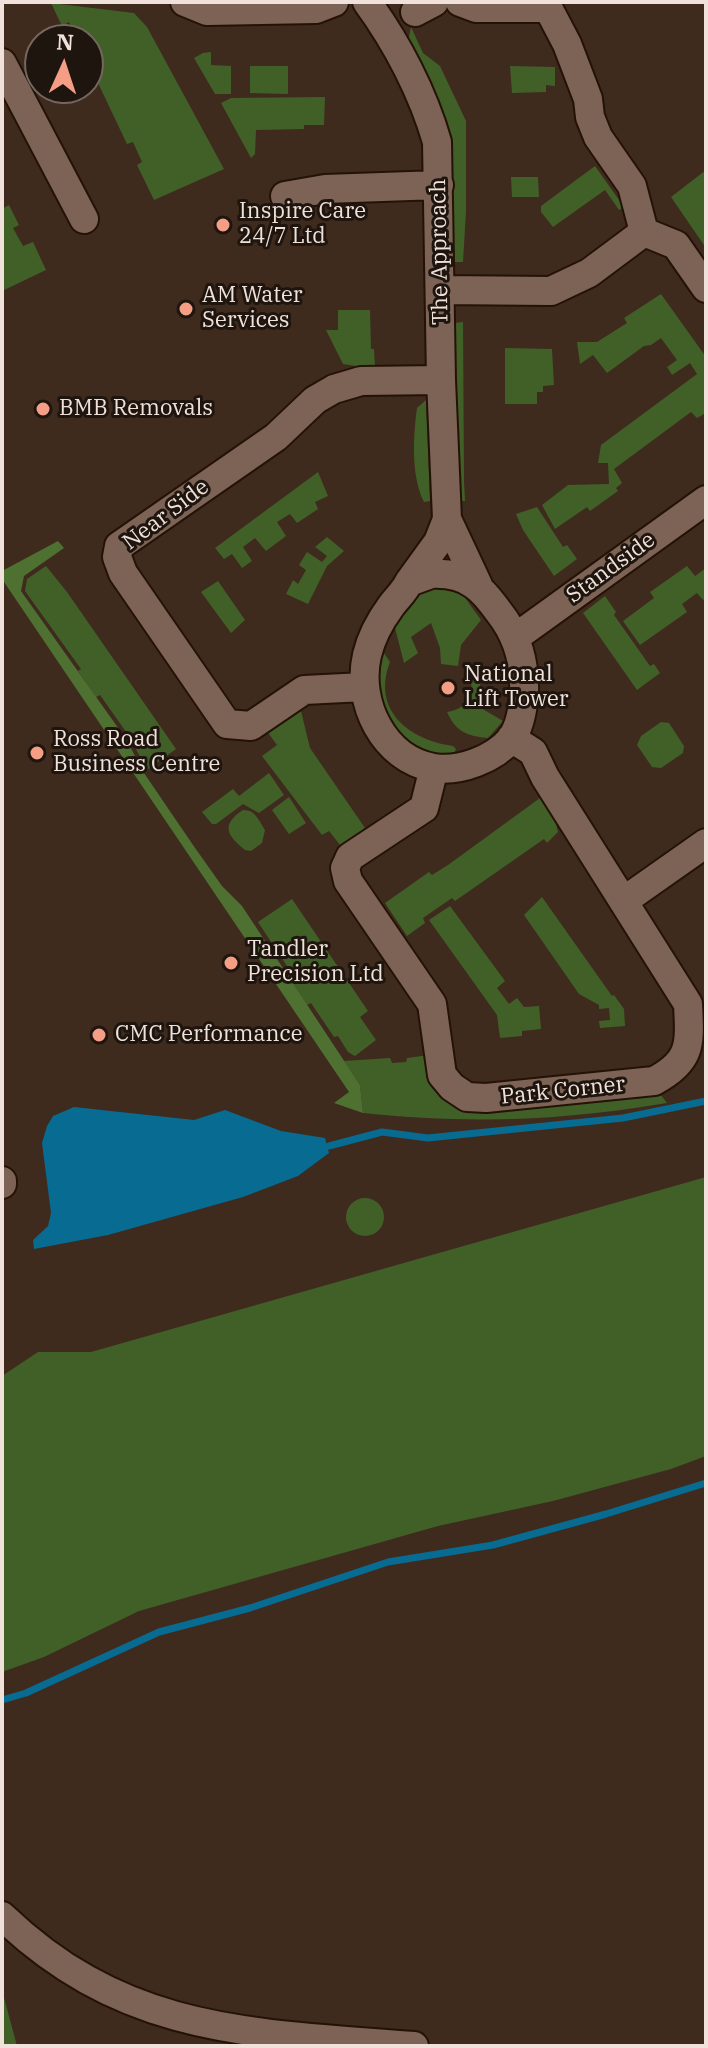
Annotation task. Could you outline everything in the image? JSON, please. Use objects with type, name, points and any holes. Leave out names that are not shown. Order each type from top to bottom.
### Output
[{"type":"street","points":[[185,2],[207,11],[316,9],[334,2]]},
{"type":"street","name":"The Approach","points":[[367,2],[385,27],[430,115],[437,142],[441,380],[448,523],[478,585]]},
{"type":"street","points":[[460,2],[476,8],[547,5],[567,44],[588,99],[590,117],[598,137],[632,186],[644,232]]},
{"type":"street","points":[[2,63],[84,219]]},
{"type":"street","points":[[285,196],[325,189],[439,185]]},
{"type":"street","points":[[644,232],[676,245],[706,288]]},
{"type":"street","points":[[441,290],[551,291],[589,273],[644,232]]},
{"type":"street","name":"Near Side","points":[[364,687],[304,690],[251,726],[227,724],[123,573],[117,557],[119,546],[276,437],[315,400],[334,389],[361,381],[441,380]]},
{"type":"street","name":"Standside","points":[[516,637],[706,500]]},
{"type":"street","name":"The Approach","points":[[409,582],[448,523]]},
{"type":"street","points":[[431,574],[446,574],[478,585],[516,637],[525,679],[524,701],[511,738],[480,761],[434,768],[413,761],[385,737],[374,720],[364,687],[368,654],[375,633],[409,582],[431,574]]},
{"type":"street","name":"Park Corner","points":[[434,768],[424,808],[350,857],[345,868],[348,881],[432,1004],[442,1075],[452,1087],[467,1097],[501,1097],[654,1081],[678,1066],[683,1059],[690,1042],[688,1004],[545,777],[533,752],[511,738]]},
{"type":"street","points":[[625,900],[706,843]]},
{"type":"street","points":[[2,1916],[58,1962],[118,1995],[158,2012],[240,2031],[414,2046]]},
{"type":"green space","points":[[51,3],[134,13],[147,27],[224,169],[154,200],[137,165],[142,162],[133,142],[127,144],[104,96],[104,24],[61,24]]},
{"type":"green space","points":[[411,27],[423,53],[440,66],[466,121],[463,262],[451,262],[449,127],[408,42]]},
{"type":"green space","points":[[211,52],[211,65],[231,66],[231,94],[215,94],[194,58]]},
{"type":"green space","points":[[250,66],[288,66],[288,94],[250,93]]},
{"type":"green space","points":[[510,66],[555,67],[555,86],[546,85],[546,92],[512,93]]},
{"type":"green space","points":[[325,97],[324,125],[304,125],[304,129],[256,130],[255,154],[251,158],[221,103],[231,98]]},
{"type":"green space","points":[[595,166],[624,207],[619,210],[605,190],[553,227],[541,212],[541,206]]},
{"type":"green space","points":[[706,170],[706,248],[671,197]]},
{"type":"green space","points":[[511,177],[538,177],[539,197],[512,197]]},
{"type":"green space","points":[[9,205],[19,225],[13,228],[23,246],[33,242],[46,270],[2,291],[2,209]]},
{"type":"green space","points":[[661,294],[706,357],[706,413],[697,418],[691,412],[614,469],[622,483],[616,488],[618,491],[590,511],[587,507],[555,529],[542,505],[568,485],[609,484],[608,463],[598,463],[601,445],[697,374],[690,363],[672,375],[667,367],[677,360],[661,338],[644,346],[607,373],[593,355],[580,364],[577,342],[597,342],[627,323],[624,318]]},
{"type":"green space","points":[[338,310],[370,310],[375,368],[356,369],[356,366],[343,364],[326,330],[338,330]]},
{"type":"green space","points":[[463,322],[465,501],[457,501],[455,323]]},
{"type":"green space","points":[[505,348],[552,349],[554,385],[543,386],[543,392],[537,392],[537,404],[505,404]]},
{"type":"green space","points":[[426,400],[430,501],[424,502],[417,480],[414,444],[417,408]]},
{"type":"green space","points":[[318,472],[328,496],[315,502],[318,509],[297,523],[290,514],[277,522],[286,536],[266,551],[255,538],[243,547],[252,561],[242,568],[232,554],[224,559],[215,548]]},
{"type":"green space","points":[[537,507],[563,547],[567,545],[577,559],[554,576],[516,514]]},
{"type":"green space","points":[[327,537],[344,551],[327,566],[308,604],[286,594],[293,580],[298,584],[306,570],[299,565],[307,552],[322,562],[327,556],[315,547]]},
{"type":"green space","points":[[58,541],[64,548],[24,576],[21,591],[126,739],[144,773],[193,845],[222,886],[242,906],[360,1085],[363,1113],[334,1103],[349,1092],[2,579],[2,571]]},
{"type":"green space","points":[[46,566],[176,749],[147,770],[129,736],[100,695],[96,697],[78,671],[81,669],[25,591],[27,579]]},
{"type":"green space","points":[[687,566],[695,576],[706,568],[706,598],[703,600],[697,593],[682,604],[687,612],[640,645],[623,621],[654,598],[650,592]]},
{"type":"green space","points":[[218,581],[245,620],[231,633],[201,592]]},
{"type":"green space","points":[[432,584],[461,592],[481,620],[461,645],[458,666],[441,664],[440,648],[431,623],[411,637],[418,653],[404,663],[393,620],[414,595]]},
{"type":"green space","points":[[605,596],[616,612],[614,615],[650,666],[654,664],[660,673],[637,690],[583,613]]},
{"type":"green space","points":[[380,647],[390,662],[385,679],[390,709],[409,730],[437,743],[453,746],[456,749],[454,754],[430,754],[397,737],[375,691]]},
{"type":"green space","points":[[477,670],[481,708],[503,721],[488,738],[463,732],[447,712],[469,699],[471,681],[468,674]]},
{"type":"green space","points":[[300,707],[310,748],[365,828],[340,845],[329,831],[322,835],[262,756],[277,745],[266,730]]},
{"type":"green space","points":[[661,722],[669,723],[684,746],[683,753],[661,768],[652,767],[637,745],[641,736]]},
{"type":"green space","points":[[269,773],[284,795],[259,813],[243,804],[212,824],[202,812],[233,789],[239,796]]},
{"type":"green space","points":[[289,797],[306,823],[289,834],[272,810]]},
{"type":"green space","points":[[540,798],[555,820],[558,832],[547,843],[544,839],[455,901],[452,898],[423,918],[425,923],[407,936],[385,903],[429,872],[432,875],[448,865]]},
{"type":"green space","points":[[243,810],[254,814],[265,830],[262,843],[251,851],[238,844],[229,829],[232,820]]},
{"type":"green space","points":[[542,897],[624,1009],[625,1026],[600,1028],[599,1021],[610,1020],[609,1008],[599,1009],[599,1005],[579,994],[524,915]]},
{"type":"green space","points":[[292,899],[368,1011],[360,1017],[376,1040],[355,1056],[348,1052],[338,1036],[334,1037],[311,1003],[307,1005],[286,973],[289,969],[258,922]]},
{"type":"green space","points":[[450,906],[505,981],[497,988],[509,1004],[517,998],[524,1007],[539,1006],[541,1029],[522,1031],[522,1036],[500,1038],[497,1015],[429,920]]},
{"type":"green space","points":[[429,1055],[438,1085],[656,1089],[667,1103],[590,1114],[515,1119],[440,1119],[363,1113],[360,1085],[344,1061],[390,1058],[392,1063]]},
{"type":"green space","points":[[706,1177],[706,1456],[671,1469],[553,1501],[438,1526],[139,1611],[44,1657],[2,1672],[2,1376],[38,1352],[91,1352]]},
{"type":"green space","points":[[365,1198],[379,1203],[384,1217],[379,1231],[365,1236],[351,1231],[346,1217],[351,1203]]},
{"type":"green space","points":[[2,1990],[17,2046],[2,2046]]},
{"type":"water","points":[[74,1107],[194,1120],[225,1110],[281,1131],[325,1138],[329,1153],[298,1176],[243,1197],[108,1235],[34,1249],[33,1240],[48,1226],[51,1213],[42,1143],[53,1116]]},
{"type":"waterway","points":[[329,1146],[382,1132],[428,1138],[623,1118],[706,1101]]},
{"type":"waterway","points":[[2,1700],[26,1693],[159,1632],[250,1608],[388,1562],[493,1545],[706,1483]]},
{"type":"place","name":"Inspire Care 24/7 Ltd","points":[[223,225]]},
{"type":"place","name":"AM Water Services","points":[[186,309]]},
{"type":"place","name":"BMB Removals","points":[[43,409]]},
{"type":"place","name":"National Lift Tower","points":[[448,688]]},
{"type":"place","name":"Ross Road Business Centre","points":[[37,753]]},
{"type":"place","name":"Tandler Precision Ltd","points":[[231,963]]},
{"type":"place","name":"CMC Performance","points":[[99,1035]]}]
